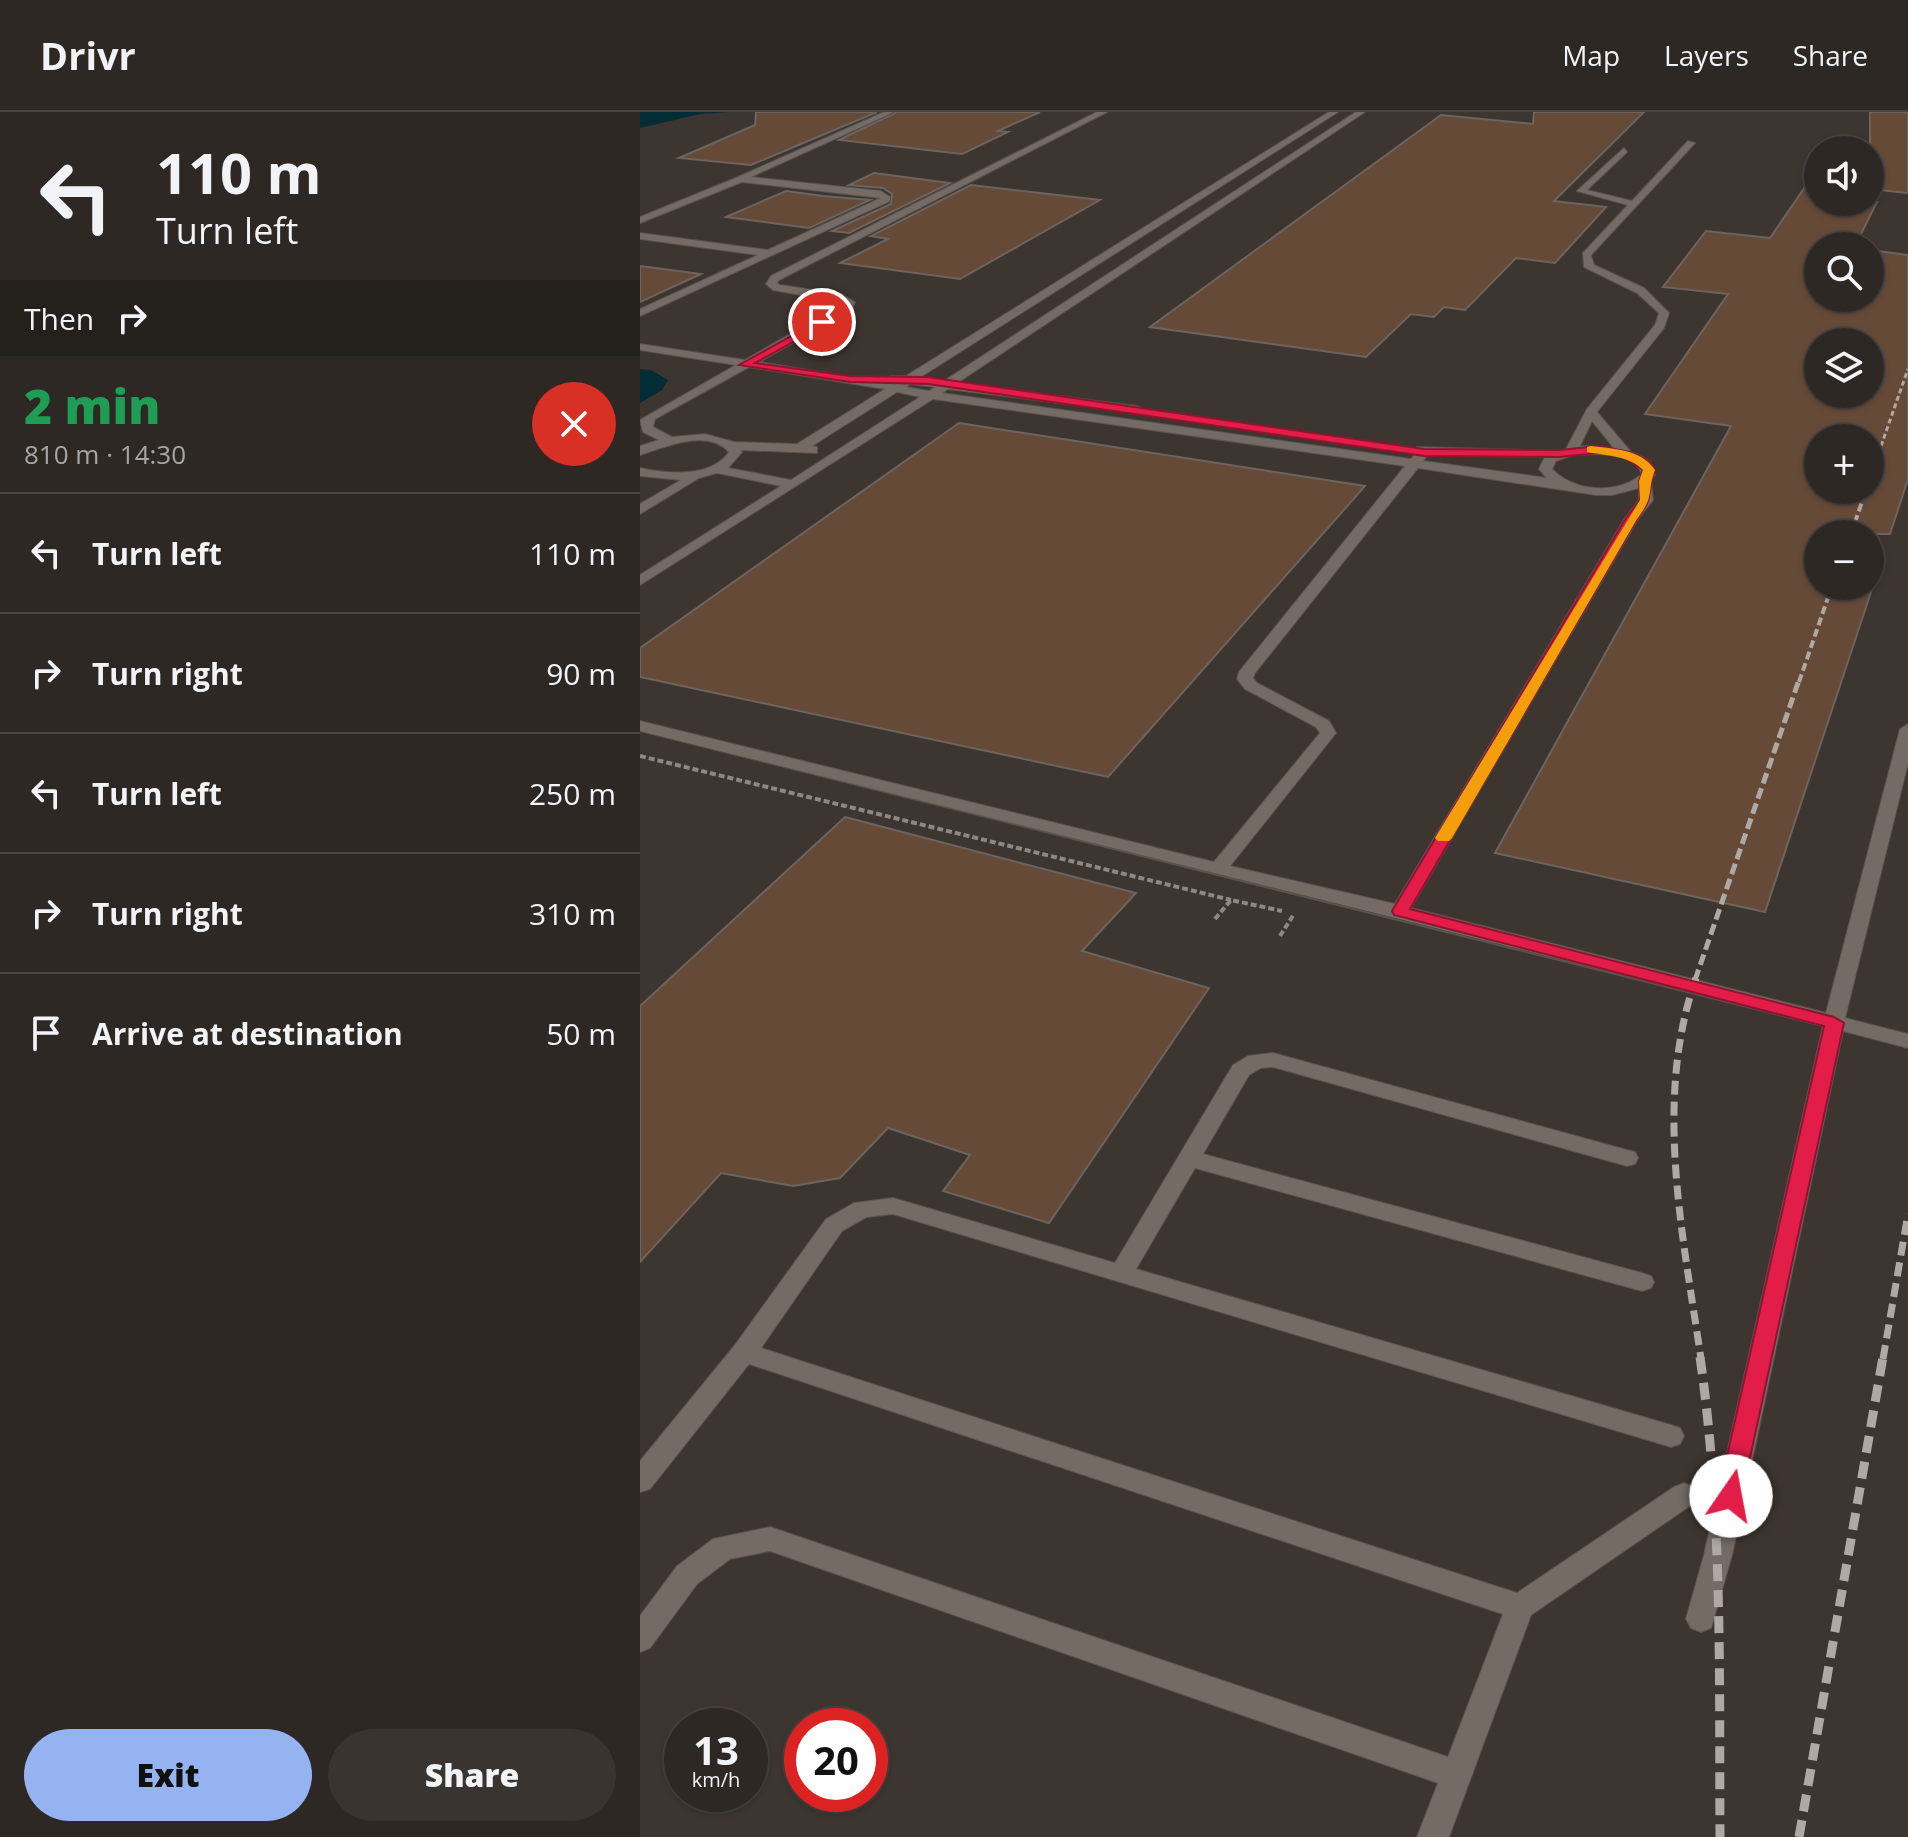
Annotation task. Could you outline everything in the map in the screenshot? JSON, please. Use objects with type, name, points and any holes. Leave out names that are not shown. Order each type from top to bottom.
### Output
[{"type":"lane","points":[[640,220],[741,179],[890,112]]},
{"type":"lane","points":[[668,440],[647,429],[646,420],[848,308],[850,302],[841,297],[777,288],[771,284],[775,278],[1103,112]]},
{"type":"lane","points":[[800,448],[1334,112]]},
{"type":"lane","points":[[640,581],[840,454],[1361,112]]},
{"type":"lane","points":[[1286,143],[1310,145]]},
{"type":"lane","points":[[1567,485],[1556,480],[1545,469],[1546,463],[1565,452],[1591,412],[1660,326],[1664,313],[1656,301],[1640,289],[1589,267],[1586,255],[1691,143]]},
{"type":"lane","points":[[1624,150],[1581,191],[1634,204]]},
{"type":"lane","points":[[640,313],[887,199],[887,196],[716,177]]},
{"type":"lane","points":[[1185,204],[1214,207]]},
{"type":"lane","points":[[640,236],[768,253]]},
{"type":"lane","points":[[1059,283],[1091,288]]},
{"type":"lane","points":[[640,347],[850,379],[930,395],[1165,428],[1418,458],[1599,449],[1626,454],[1645,464],[1649,475],[1645,481],[1646,500],[1632,518],[1400,911]]},
{"type":"lane","points":[[850,379],[909,378],[1180,417],[1596,490],[1625,488],[1645,481]]},
{"type":"lane","points":[[1591,412],[1626,454]]},
{"type":"lane","points":[[1165,428],[1180,417]]},
{"type":"lane","points":[[640,451],[668,440],[699,437],[733,446],[800,448],[840,454]]},
{"type":"lane","points":[[640,510],[733,458],[736,452],[733,446]]},
{"type":"lane","points":[[1218,869],[1328,733],[1323,724],[1251,686],[1245,679],[1247,672],[1418,458]]},
{"type":"lane","points":[[714,469],[793,484]]},
{"type":"lane","points":[[640,472],[667,477],[700,474]]},
{"type":"lane","points":[[1596,490],[1632,518]]},
{"type":"lane","points":[[640,726],[1400,911],[1908,1041]]},
{"type":"lane","points":[[1701,1619],[1718,1555],[1834,1023],[1908,729]]},
{"type":"lane","points":[[1121,1274],[1241,1070],[1256,1061],[1273,1060],[1627,1158]]},
{"type":"lane","points":[[1189,1158],[1642,1282]]},
{"type":"lane","points":[[640,1481],[744,1352],[834,1225],[862,1209],[893,1206],[1671,1436]]},
{"type":"lane","points":[[744,1352],[1520,1607]]},
{"type":"lane","points":[[1433,1837],[1520,1607],[1684,1495]]},
{"type":"lane","points":[[640,1639],[687,1575],[723,1548],[770,1539],[1455,1774]]},
{"type":"path","points":[[640,756],[1306,916]]},
{"type":"path","points":[[1215,919],[1231,900]]},
{"type":"path","points":[[1280,936],[1294,914]]},
{"type":"water","points":[[640,112],[731,112],[700,114],[640,128]]},
{"type":"water","points":[[640,369],[651,370],[668,380],[662,390],[640,403]]},
{"type":"building","points":[[756,112],[877,112],[751,165],[679,158],[755,125]]},
{"type":"building","points":[[897,112],[1040,112],[998,131],[1008,132],[962,154],[839,140]]},
{"type":"building","points":[[1534,112],[1644,112],[1554,201],[1606,207],[1555,263],[1516,258],[1465,310],[1444,307],[1434,317],[1411,314],[1366,357],[1150,327],[1441,115],[1533,124]]},
{"type":"building","points":[[1870,112],[1908,112],[1908,193],[1884,190],[1884,136],[1870,136]]},
{"type":"building","points":[[874,173],[950,183],[849,233],[832,231],[891,204],[892,194],[883,188],[849,185]]},
{"type":"building","points":[[971,185],[1100,200],[960,279],[840,263],[888,239],[871,236]]},
{"type":"building","points":[[1804,188],[1804,216],[1870,216],[1862,232],[1804,232],[1804,312],[1884,312],[1884,252],[1908,255],[1908,479],[1890,534],[1884,534],[1884,520],[1804,520],[1804,600],[1868,600],[1765,912],[1495,853],[1731,426],[1645,414],[1728,294],[1663,287],[1706,231],[1770,238]]},
{"type":"building","points":[[786,191],[870,200],[809,228],[726,217]]},
{"type":"building","points":[[640,266],[701,274],[640,302]]},
{"type":"building","points":[[959,423],[1365,486],[1108,777],[640,677],[640,648]]},
{"type":"building","points":[[845,817],[1136,893],[1082,951],[1209,988],[1049,1223],[943,1191],[970,1155],[888,1128],[840,1178],[793,1186],[721,1173],[640,1262],[640,1006]]},
{"type":"railway","points":[[1884,437],[1908,369]]},
{"type":"railway","points":[[1856,520],[1861,504]]},
{"type":"railway","points":[[1799,682],[1827,600]]},
{"type":"railway","points":[[1695,980],[1799,680]]},
{"type":"railway","points":[[1696,978],[1683,1024],[1676,1072],[1674,1119],[1680,1216],[1701,1359]]},
{"type":"railway","points":[[1883,1359],[1908,1214]]},
{"type":"railway","points":[[1700,1357],[1716,1537],[1720,1837]]},
{"type":"railway","points":[[1799,1837],[1883,1357]]},
{"type":"slow traffic","points":[[1443,838],[1632,518],[1646,500],[1645,481],[1649,470],[1645,464],[1626,454],[1591,449]]},
{"type":"route","points":[[822,322],[745,365],[850,379],[909,378],[1424,452],[1559,454],[1599,449],[1626,454],[1645,464],[1649,470],[1645,481],[1646,500],[1632,518],[1400,911],[1834,1023],[1731,1496]]}]
